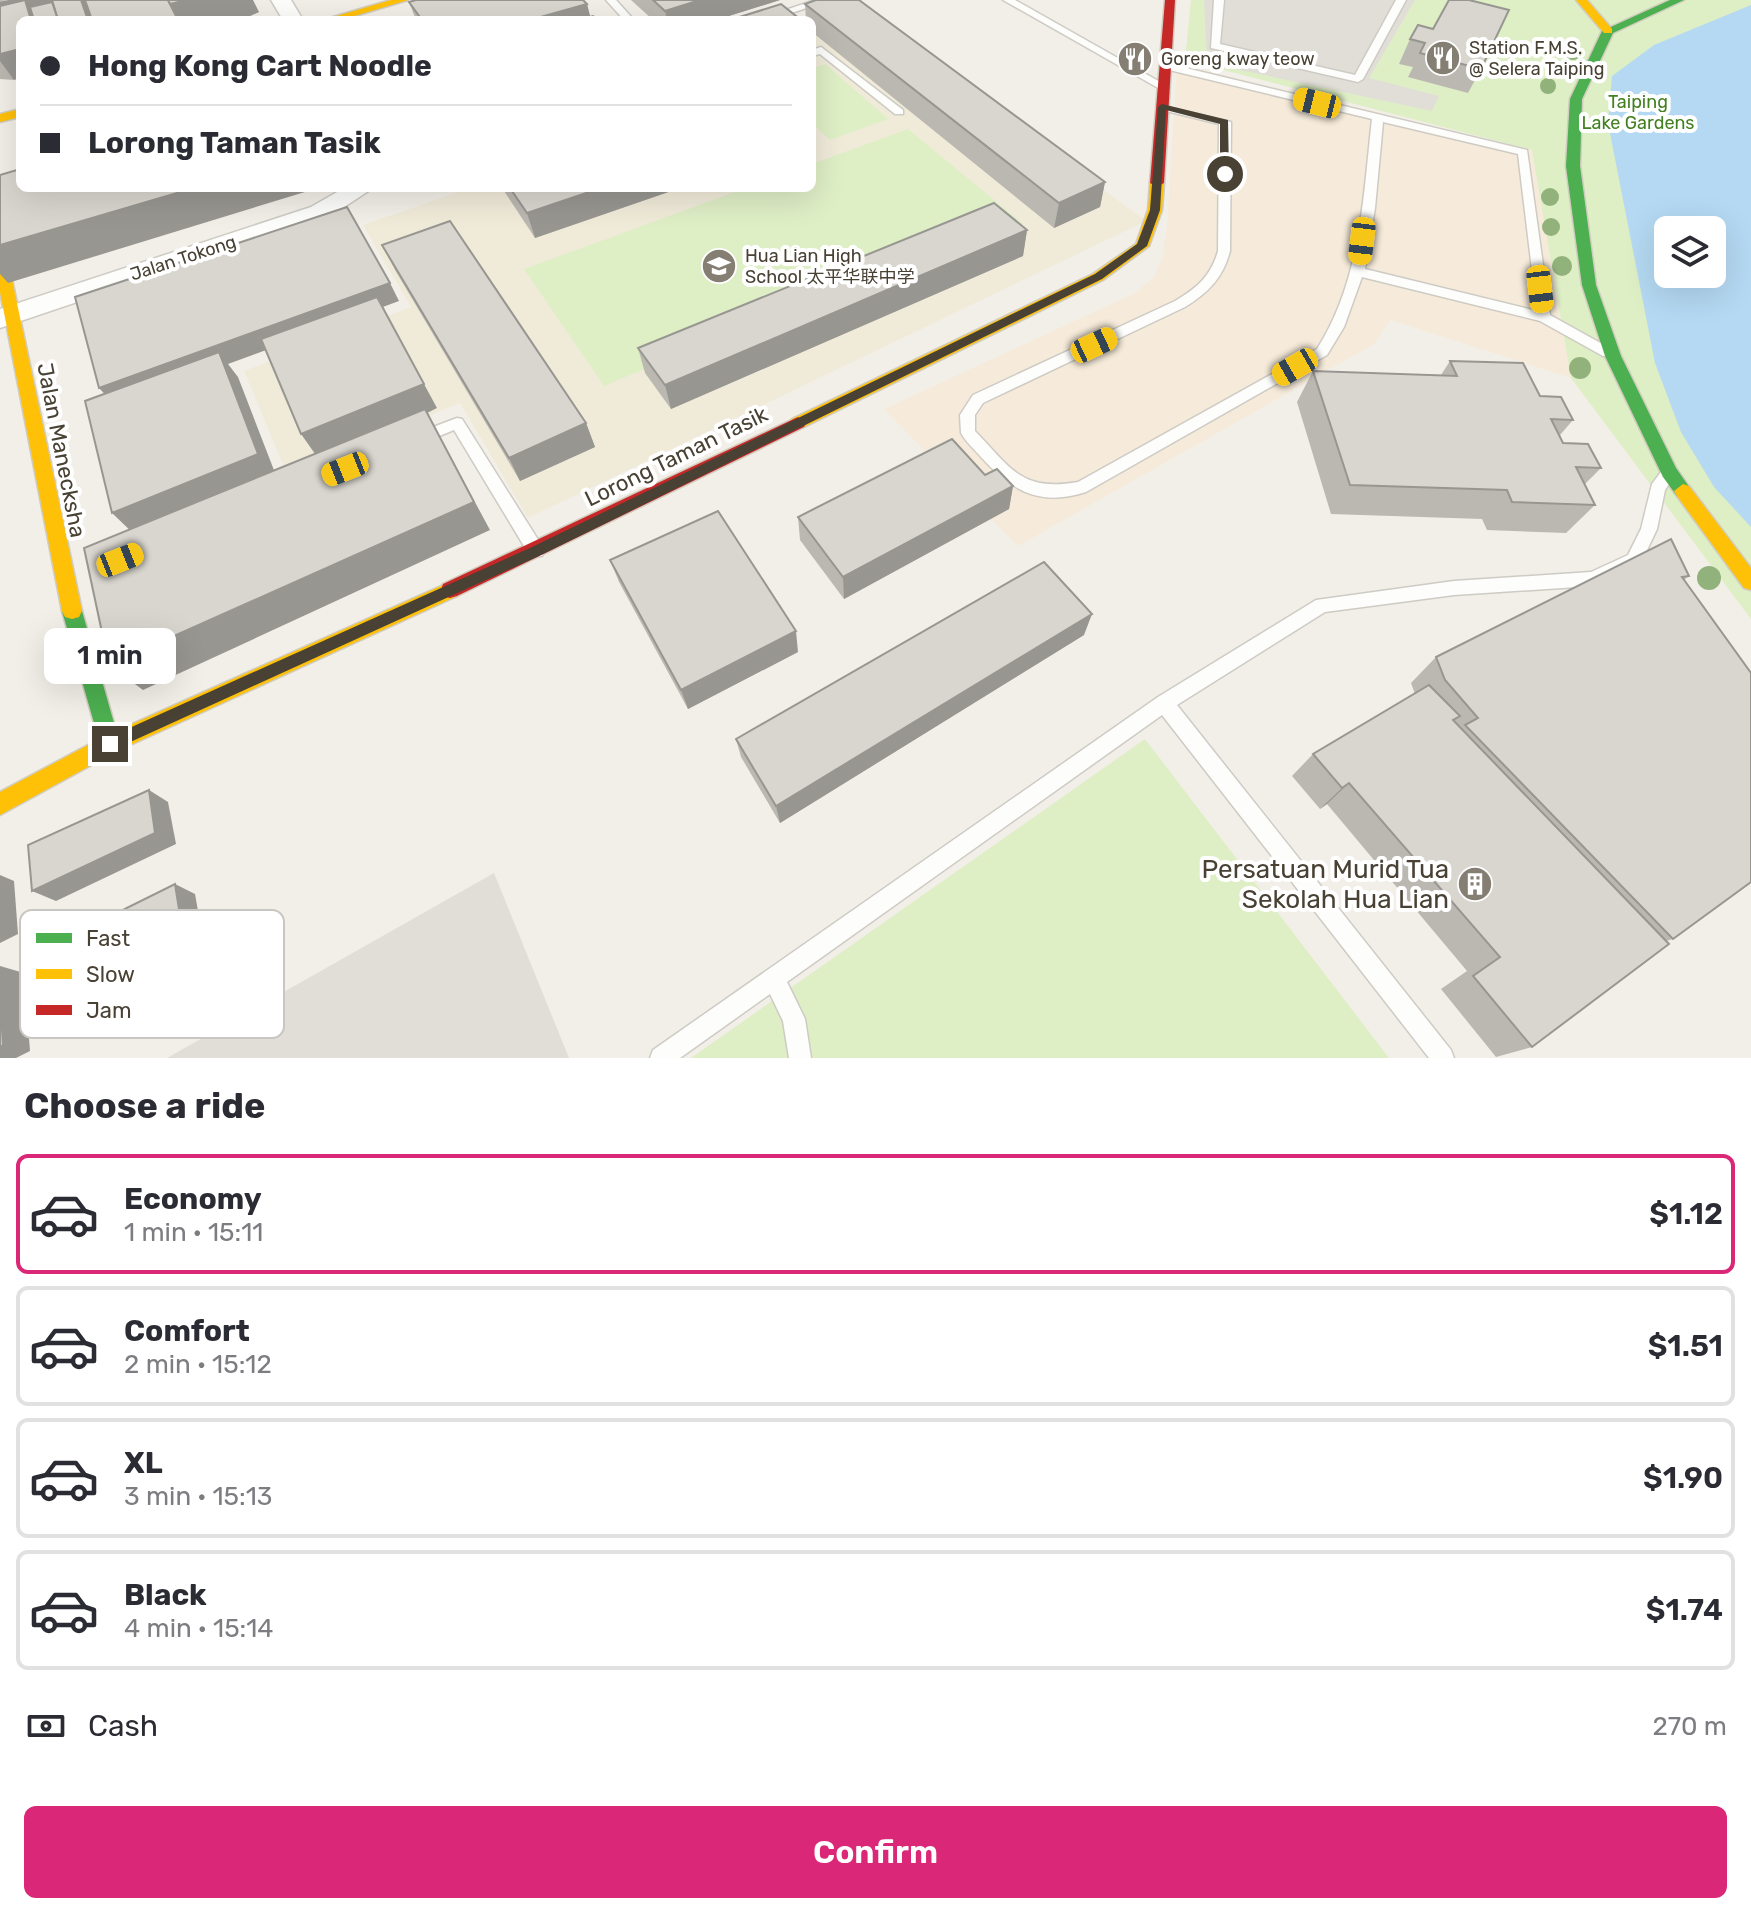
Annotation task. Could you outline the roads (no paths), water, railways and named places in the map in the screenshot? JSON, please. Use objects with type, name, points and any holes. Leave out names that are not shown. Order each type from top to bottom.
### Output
[{"type":"street","points":[[344,16],[403,0]]},
{"type":"street","name":"Lorong Taman Tasik","points":[[0,804],[110,744],[536,551],[1109,269],[1142,246],[1155,210],[1170,0]]},
{"type":"street","points":[[1581,0],[1608,31]]},
{"type":"street","points":[[1679,0],[1608,31],[1576,99],[1573,166],[1589,285],[1613,356],[1669,472],[1751,582]]},
{"type":"street","name":"Jalan Tokong","points":[[6,317],[320,212],[354,192]]},
{"type":"street","name":"Jalan Manecksha","points":[[0,256],[6,317],[110,744]]},
{"type":"lane","points":[[611,0],[625,16]]},
{"type":"lane","points":[[774,16],[825,0]]},
{"type":"lane","points":[[1008,0],[1164,87]]},
{"type":"lane","points":[[1219,0],[1215,46],[1358,79],[1401,0]]},
{"type":"lane","points":[[816,52],[821,50],[899,112]]},
{"type":"lane","points":[[1165,66],[1523,152],[1544,317]]},
{"type":"lane","points":[[1162,107],[1225,122],[1224,251],[1220,270],[1207,288],[1180,304],[978,399],[964,421],[968,433],[1023,488],[1039,494],[1081,488],[1322,352],[1338,331],[1358,272],[1378,117]]},
{"type":"lane","points":[[1358,272],[1544,317],[1613,356]]},
{"type":"lane","points":[[399,447],[457,423],[536,551]]},
{"type":"lane","points":[[661,1058],[1164,703],[1322,605],[1454,588],[1593,579],[1634,560],[1650,525],[1652,500],[1658,483],[1669,472]]},
{"type":"lane","points":[[1164,703],[1443,1058]]},
{"type":"lane","points":[[773,977],[794,1019],[800,1058]]},
{"type":"water","points":[[1751,5],[1751,527],[1714,487],[1681,432],[1655,363],[1608,123],[1612,76],[1654,45]]},
{"type":"place","name":"Station F.M.S. @ Selera Taiping","points":[[1443,58]]},
{"type":"place","name":"Goreng kway teow","points":[[1135,59]]},
{"type":"place","name":"Hua Lian High School 太平华联中学","points":[[719,266]]},
{"type":"place","name":"Persatuan Murid Tua Sekolah Hua Lian","points":[[1475,884]]},
{"type":"park label","name":"Taiping Lake Gardens","points":[[1638,112]]}]
